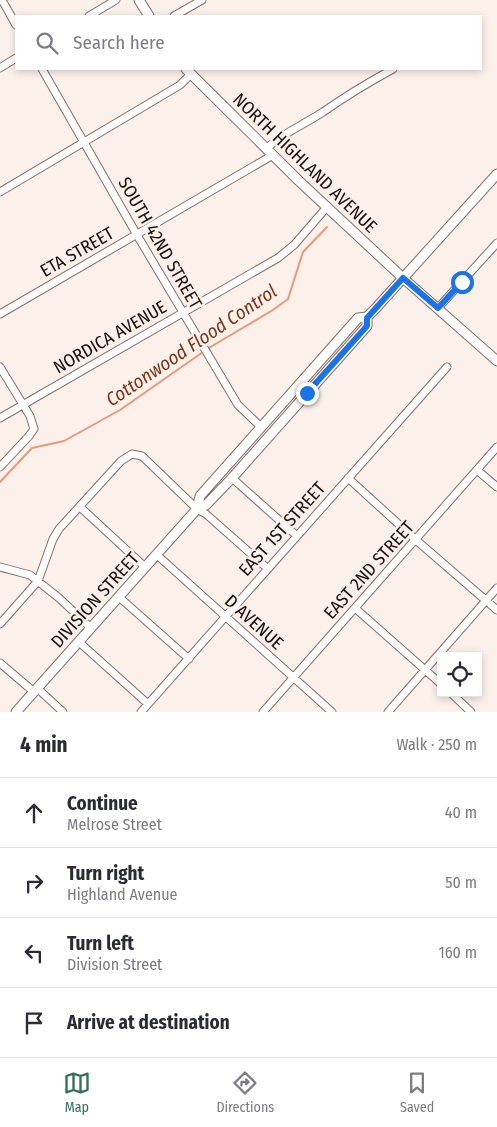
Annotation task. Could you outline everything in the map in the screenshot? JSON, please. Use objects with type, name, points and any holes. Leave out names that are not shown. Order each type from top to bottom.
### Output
[{"type":"main road","points":[[139,0],[148,15]]},
{"type":"main road","name":"NORTH HIGHLAND AVENUE","points":[[189,71],[327,207],[403,278],[497,361]]},
{"type":"main road","name":"DIVISION STREET","points":[[16,712],[197,509],[206,505],[232,478],[367,326],[367,318],[497,174]]},
{"type":"main road","name":"DIVISION STREET","points":[[197,509],[200,496],[358,318],[367,318]]},
{"type":"street","points":[[2,0],[15,23]]},
{"type":"street","points":[[91,15],[116,0]]},
{"type":"street","points":[[176,15],[202,0]]},
{"type":"street","points":[[0,68],[15,59]]},
{"type":"street","name":"SOUTH 42ND STREET","points":[[43,70],[137,235],[238,405],[261,427]]},
{"type":"street","name":"ETA STREET","points":[[0,314],[137,235],[270,152],[281,136],[323,112],[357,88],[391,70]]},
{"type":"street","points":[[0,192],[180,85],[189,71]]},
{"type":"street","name":"NORDICA AVENUE","points":[[0,418],[278,258],[294,245],[327,207]]},
{"type":"street","points":[[438,308],[497,243]]},
{"type":"street","points":[[0,367],[30,416],[34,429],[0,467]]},
{"type":"street","name":"EAST 1ST STREET","points":[[141,712],[447,367]]},
{"type":"street","name":"EAST 2ND STREET","points":[[263,712],[497,447]]},
{"type":"street","points":[[0,624],[38,581],[53,539],[59,529],[121,461],[132,454],[142,456],[197,509],[206,514],[268,568]]},
{"type":"street","points":[[477,470],[497,487]]},
{"type":"street","points":[[232,478],[297,536]]},
{"type":"street","points":[[348,478],[497,610]]},
{"type":"street","points":[[80,507],[146,567]]},
{"type":"street","name":"D AVENUE","points":[[157,555],[332,712]]},
{"type":"street","points":[[0,567],[30,576],[38,581],[91,628]]},
{"type":"street","points":[[388,712],[497,588]]},
{"type":"street","points":[[119,597],[188,659]]},
{"type":"street","points":[[354,608],[437,680]]},
{"type":"street","points":[[79,642],[148,704]]},
{"type":"street","points":[[0,663],[63,712]]},
{"type":"street","points":[[455,697],[472,712]]},
{"type":"waterway","name":"Cottonwood Flood Control","points":[[207,349],[288,299],[303,252],[327,227]]},
{"type":"waterway","name":"Cottonwood Flood Control","points":[[0,482],[32,448],[64,441],[120,410],[203,352]]},
{"type":"route","points":[[307,393],[367,326],[367,318],[403,278],[438,308],[462,282]]}]
